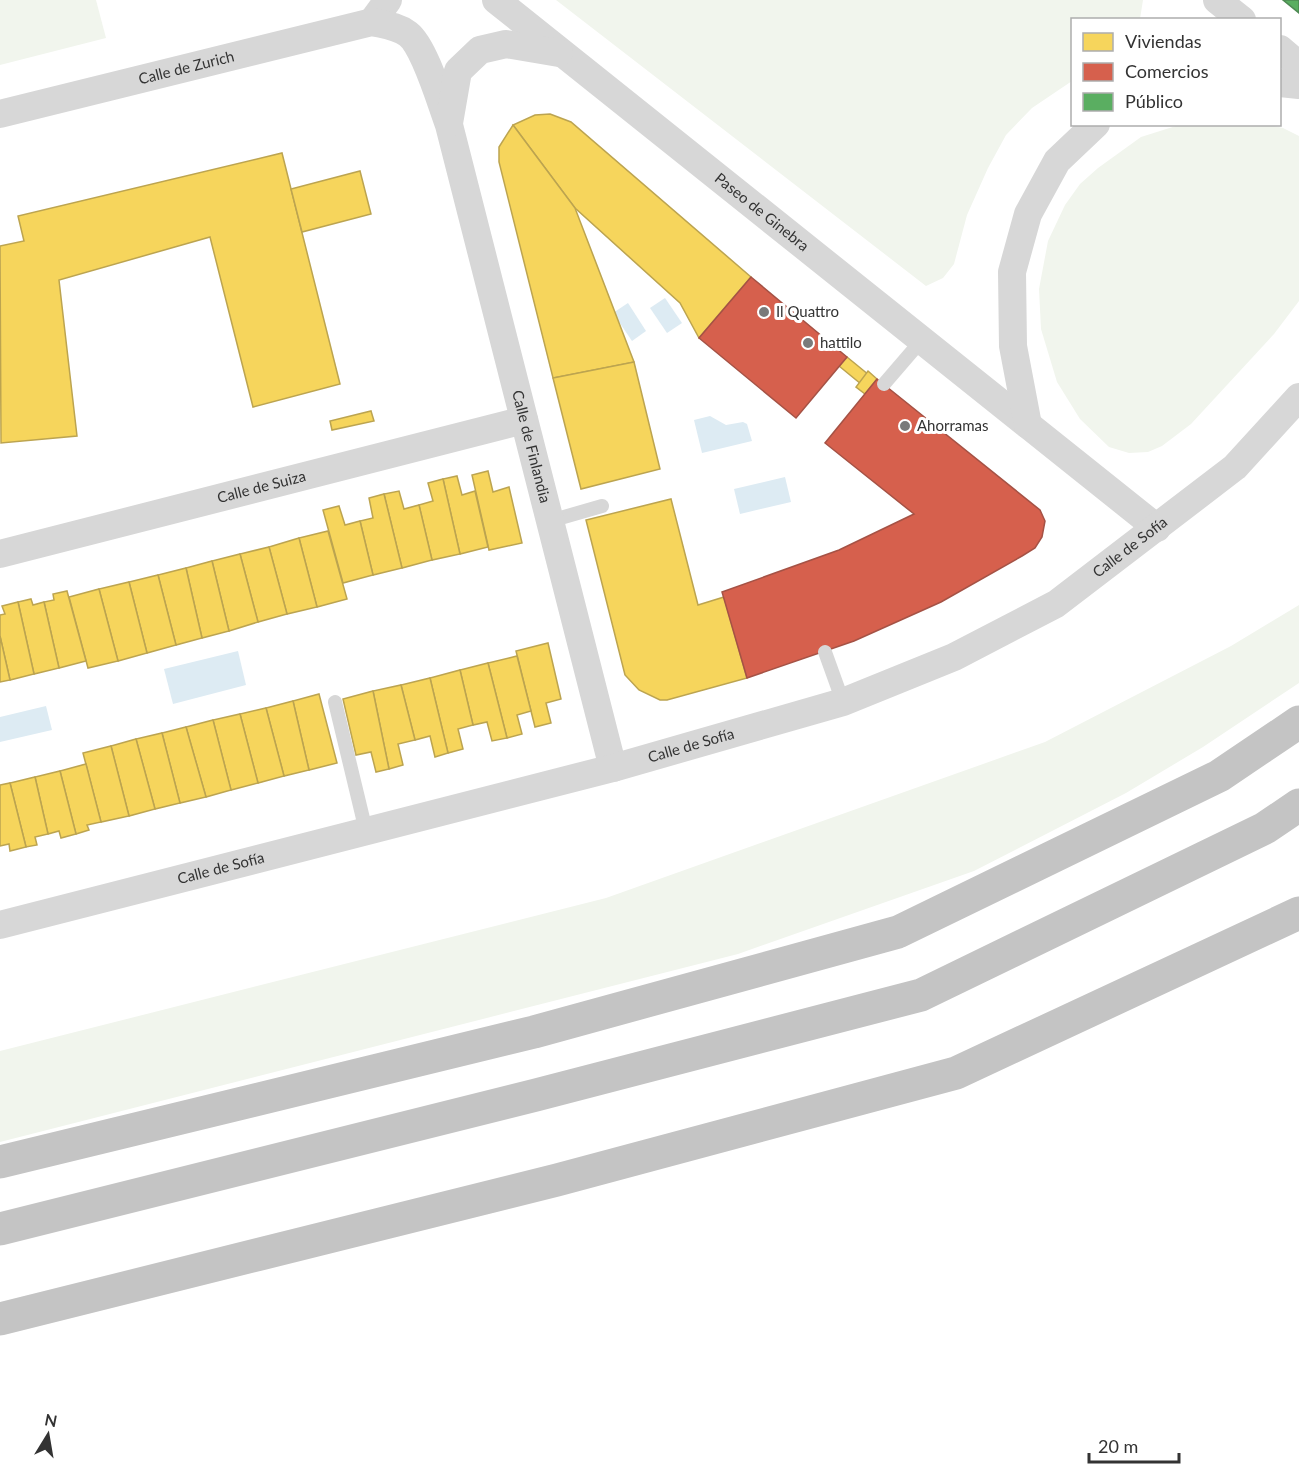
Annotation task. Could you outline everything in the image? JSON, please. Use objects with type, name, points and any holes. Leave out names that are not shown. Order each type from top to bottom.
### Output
[{"type":"highway","points":[[0,1162],[534,1032],[898,932],[1219,776],[1299,722]]},
{"type":"highway","points":[[0,1229],[547,1092],[921,995],[1266,828],[1299,805]]},
{"type":"highway","points":[[0,1319],[557,1180],[956,1073],[1299,913]]},
{"type":"street","name":"Paseo de Ginebra","points":[[496,0],[1157,528]]},
{"type":"street","points":[[1217,0],[1240,18]]},
{"type":"street","name":"Calle de Finlandia","points":[[380,11],[396,27],[411,36],[424,58],[449,125],[614,768]]},
{"type":"street","name":"Calle de Zurich","points":[[0,114],[380,11]]},
{"type":"street","name":"Calle de Finlandia","points":[[449,125],[458,71],[480,50],[506,44],[563,54]]},
{"type":"street","points":[[1281,50],[1299,65]]},
{"type":"street","points":[[1281,83],[1299,85]]},
{"type":"street","points":[[1028,425],[1013,346],[1012,272],[1028,214],[1057,161],[1094,126]]},
{"type":"street","name":"Calle de Sofía","points":[[0,925],[614,768],[843,702],[954,657],[1056,604],[1157,528],[1234,467],[1299,397]]},
{"type":"street","name":"Calle de Suiza","points":[[0,554],[524,420]]},
{"type":"lane","points":[[884,384],[921,341]]},
{"type":"lane","points":[[550,521],[602,507]]},
{"type":"lane","points":[[825,652],[843,702]]},
{"type":"lane","points":[[334,702],[366,831]]},
{"type":"shaded area","points":[[0,0],[96,0],[106,38],[0,65]]},
{"type":"shaded area","points":[[556,0],[1143,0],[1140,18],[1071,18],[1071,82],[1032,108],[1006,135],[967,215],[954,264],[943,278],[926,286]]},
{"type":"shaded area","points":[[1176,126],[1274,126],[1299,136],[1299,301],[1274,334],[1191,424],[1162,446],[1148,452],[1129,453],[1109,447],[1080,419],[1057,382],[1041,329],[1039,289],[1048,241],[1065,205],[1080,184],[1141,137]]},
{"type":"shaded area","points":[[665,298],[682,323],[667,333],[650,308]]},
{"type":"shaded area","points":[[628,303],[646,331],[632,341],[613,313]]},
{"type":"shaded area","points":[[710,416],[726,425],[743,422],[747,424],[752,441],[702,453],[694,420]]},
{"type":"shaded area","points":[[785,477],[791,502],[740,514],[734,489]]},
{"type":"shaded area","points":[[1299,605],[1299,683],[1203,747],[1126,793],[974,871],[738,954],[0,1142],[0,1051],[606,898],[1045,742],[1231,646]]},
{"type":"shaded area","points":[[238,651],[246,685],[173,704],[164,669]]},
{"type":"shaded area","points":[[46,706],[52,730],[0,742],[0,717]]},
{"type":"building: Viviendas","points":[[550,114],[571,122],[751,277],[699,338],[680,303],[575,208],[513,125],[535,115]]},
{"type":"building: Viviendas","points":[[513,125],[575,208],[634,362],[553,378],[499,162],[499,147]]},
{"type":"building: Viviendas","points":[[282,153],[340,384],[253,407],[210,237],[59,280],[77,436],[1,443],[0,246],[24,241],[18,216]]},
{"type":"building: Viviendas","points":[[360,171],[371,214],[302,232],[291,189]]},
{"type":"building: Viviendas","points":[[847,357],[869,375],[861,384],[839,366]]},
{"type":"building: Viviendas","points":[[634,362],[660,469],[581,489],[553,378]]},
{"type":"building: Viviendas","points":[[868,371],[877,379],[865,394],[856,387]]},
{"type":"building: Viviendas","points":[[371,411],[374,421],[332,430],[330,421]]},
{"type":"building: Viviendas","points":[[488,471],[493,492],[509,487],[522,543],[489,550],[472,475]]},
{"type":"building: Viviendas","points":[[457,476],[462,495],[475,491],[488,547],[460,554],[443,479]]},
{"type":"building: Viviendas","points":[[443,479],[460,554],[432,560],[419,505],[433,501],[428,483]]},
{"type":"building: Viviendas","points":[[399,491],[404,509],[419,505],[432,560],[402,568],[384,494]]},
{"type":"building: Viviendas","points":[[384,494],[402,568],[373,575],[360,521],[373,518],[369,498]]},
{"type":"building: Viviendas","points":[[671,499],[698,605],[724,597],[747,678],[660,700],[639,690],[625,675],[586,520]]},
{"type":"building: Viviendas","points":[[339,506],[345,525],[360,521],[373,575],[343,583],[323,510]]},
{"type":"building: Viviendas","points":[[328,531],[347,599],[317,607],[299,538]]},
{"type":"building: Viviendas","points":[[299,538],[317,607],[287,614],[269,547]]},
{"type":"building: Viviendas","points":[[269,547],[287,614],[258,622],[240,554]]},
{"type":"building: Viviendas","points":[[240,554],[258,622],[229,631],[212,561]]},
{"type":"building: Viviendas","points":[[212,561],[229,631],[202,638],[186,568]]},
{"type":"building: Viviendas","points":[[186,568],[202,638],[176,645],[158,575]]},
{"type":"building: Viviendas","points":[[158,575],[176,645],[147,653],[129,582]]},
{"type":"building: Viviendas","points":[[129,582],[147,653],[118,661],[99,589]]},
{"type":"building: Viviendas","points":[[99,589],[118,661],[88,668],[69,597]]},
{"type":"building: Viviendas","points":[[67,591],[86,661],[59,668],[44,602],[54,600],[53,594]]},
{"type":"building: Viviendas","points":[[31,599],[33,605],[44,602],[59,668],[34,674],[18,602]]},
{"type":"building: Viviendas","points":[[18,602],[34,674],[10,680],[0,636],[0,615],[5,614],[2,606]]},
{"type":"building: Viviendas","points":[[0,636],[10,680],[0,682]]},
{"type":"building: Viviendas","points":[[548,643],[561,699],[546,703],[551,723],[535,727],[516,651]]},
{"type":"building: Viviendas","points":[[517,656],[531,711],[517,715],[522,734],[507,738],[488,663]]},
{"type":"building: Viviendas","points":[[488,663],[507,738],[492,741],[487,722],[473,725],[460,670]]},
{"type":"building: Viviendas","points":[[460,670],[473,725],[458,729],[463,749],[448,753],[430,678]]},
{"type":"building: Viviendas","points":[[430,678],[448,753],[435,757],[430,736],[415,740],[401,685]]},
{"type":"building: Viviendas","points":[[401,685],[415,740],[398,744],[403,765],[389,769],[373,691]]},
{"type":"building: Viviendas","points":[[373,691],[389,769],[376,772],[371,752],[356,755],[343,699]]},
{"type":"building: Viviendas","points":[[319,694],[337,763],[309,770],[293,701]]},
{"type":"building: Viviendas","points":[[293,701],[309,770],[284,776],[266,708]]},
{"type":"building: Viviendas","points":[[266,708],[284,776],[258,783],[240,714]]},
{"type":"building: Viviendas","points":[[240,714],[258,783],[231,790],[213,720]]},
{"type":"building: Viviendas","points":[[213,720],[231,790],[206,797],[186,727]]},
{"type":"building: Viviendas","points":[[186,727],[206,797],[180,803],[162,733]]},
{"type":"building: Viviendas","points":[[162,733],[180,803],[155,809],[136,739]]},
{"type":"building: Viviendas","points":[[136,739],[155,809],[129,816],[111,746]]},
{"type":"building: Viviendas","points":[[111,746],[129,816],[101,822],[83,753]]},
{"type":"building: Viviendas","points":[[86,764],[101,822],[87,825],[89,830],[76,834],[60,771]]},
{"type":"building: Viviendas","points":[[60,771],[76,834],[61,838],[59,831],[48,834],[35,777]]},
{"type":"building: Viviendas","points":[[35,777],[48,834],[35,837],[37,845],[26,847],[10,783]]},
{"type":"building: Viviendas","points":[[10,783],[26,847],[10,851],[9,844],[0,846],[0,785]]},
{"type":"building: Comercios","points":[[751,277],[847,357],[796,418],[699,338]]},
{"type":"building: Comercios","points":[[877,379],[1040,510],[1045,521],[1042,537],[1035,548],[941,602],[854,641],[747,678],[722,592],[839,550],[914,514],[825,443]]},
{"type":"building: Público","points":[[1283,0],[1299,0],[1299,13]]},
{"type":"place","name":"Il Quattro","points":[[764,312]]},
{"type":"place","name":"hattilo","points":[[808,343]]},
{"type":"place","name":"Ahorramas","points":[[905,426]]}]
